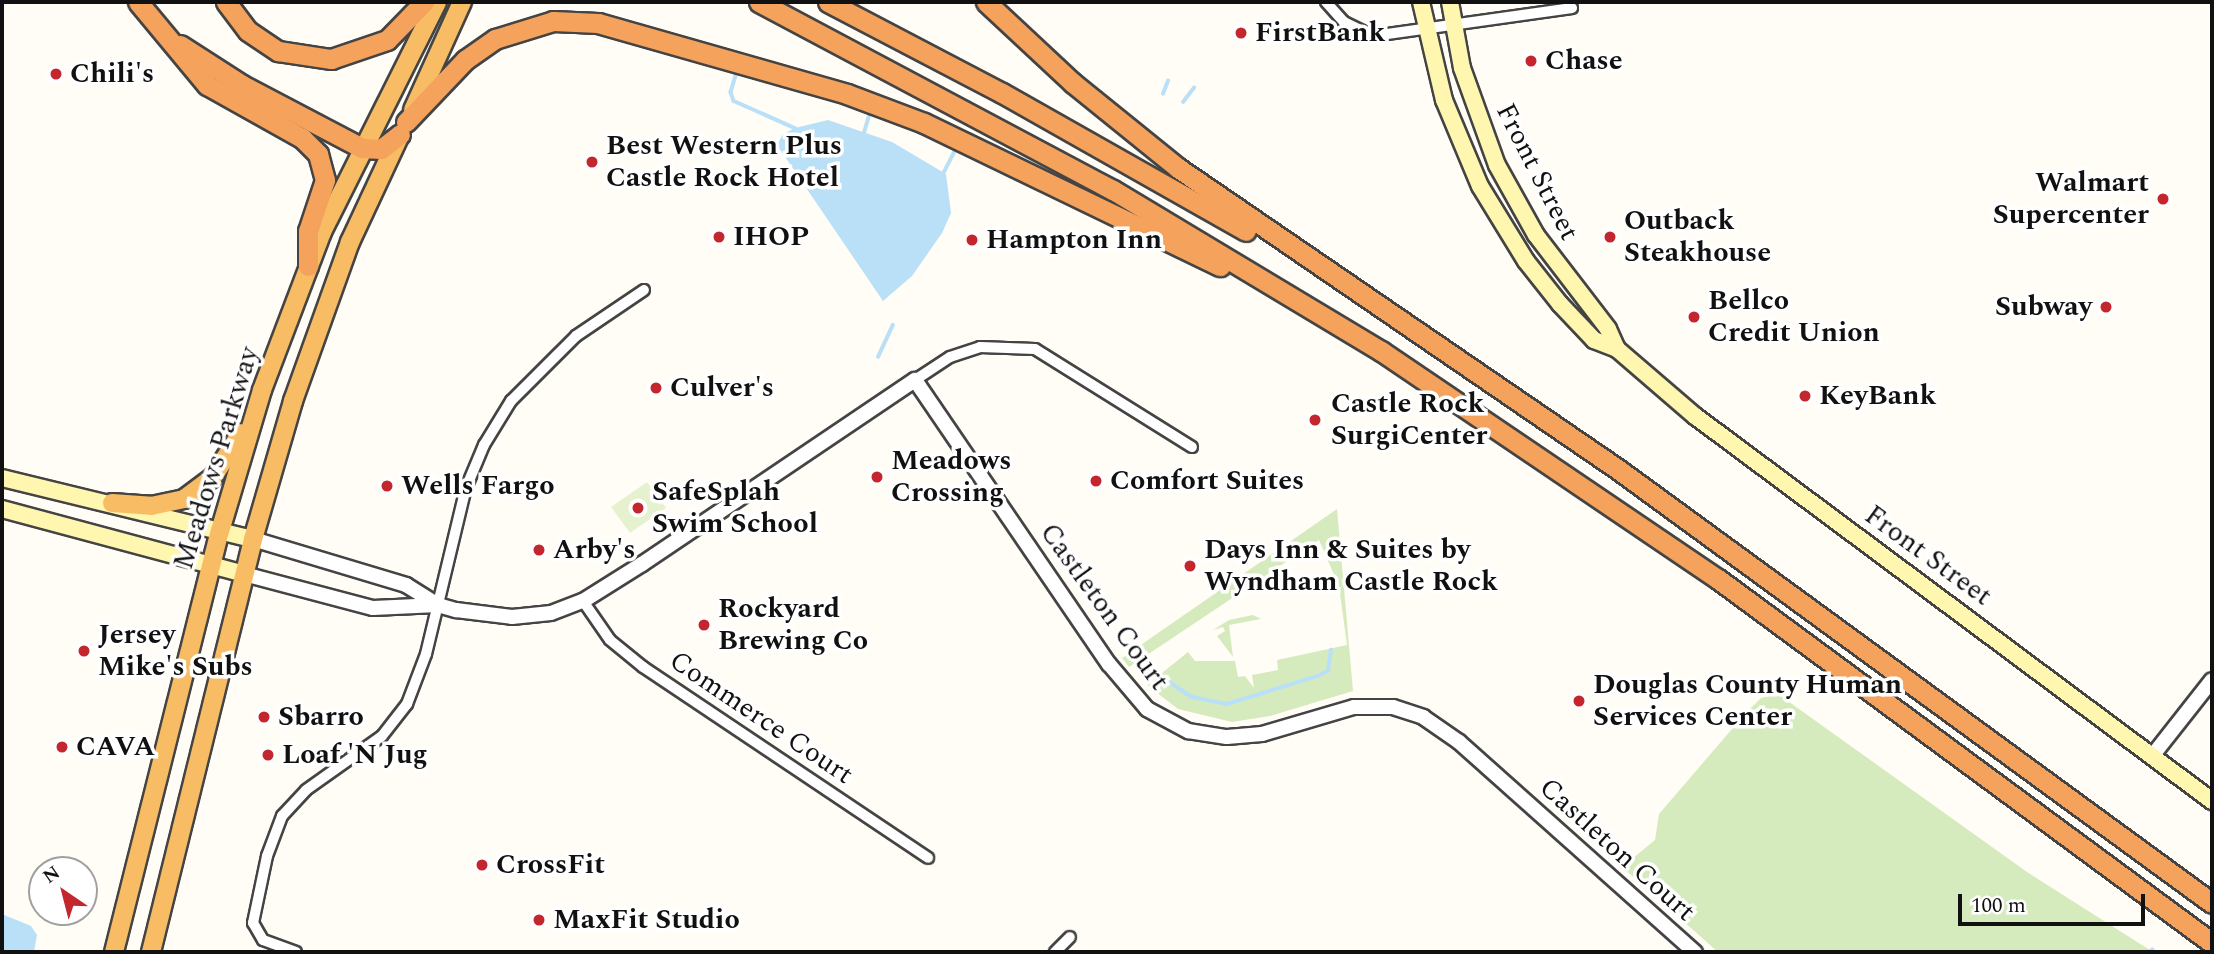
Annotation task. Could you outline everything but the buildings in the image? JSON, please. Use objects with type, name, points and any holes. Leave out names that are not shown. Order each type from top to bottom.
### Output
[{"type":"highway","points":[[138,2],[220,96],[292,132],[318,154],[325,180],[308,231],[309,266]]},
{"type":"highway","points":[[226,2],[248,31],[278,51],[331,59],[387,40],[424,2]]},
{"type":"highway","name":"Meadows Parkway","points":[[114,952],[220,531],[257,405],[309,266],[362,148],[437,2]]},
{"type":"highway","name":"Meadows Parkway","points":[[151,952],[253,539],[318,325],[363,211],[462,2]]},
{"type":"highway","points":[[759,2],[1113,190],[1305,304],[1517,439],[1718,579],[2212,943]]},
{"type":"highway","points":[[828,2],[1112,153],[1374,306]]},
{"type":"highway","points":[[986,2],[1129,130],[1374,306],[1619,470],[1797,596],[2212,903]]},
{"type":"highway","points":[[164,34],[242,85],[362,148],[382,149],[465,60],[495,39],[553,21],[598,23],[847,94],[924,123],[1157,238],[1305,304]]},
{"type":"highway","points":[[112,503],[166,505],[198,490],[224,463],[257,405]]},
{"type":"main road","name":"Front Street","points":[[1421,2],[1425,27],[1454,127],[1495,212],[1560,304],[1594,340],[1617,349],[1716,432],[2212,801]]},
{"type":"main road","name":"Front Street","points":[[1450,2],[1473,105],[1497,165],[1536,235],[1608,329],[1617,349]]},
{"type":"main road","points":[[2,478],[253,539]]},
{"type":"main road","points":[[2,509],[244,574]]},
{"type":"street","points":[[1326,2],[1344,22],[1373,36],[1572,8]]},
{"type":"street","points":[[296,952],[267,943],[256,933],[253,912],[271,841],[282,816],[306,789],[372,745],[397,720],[422,671],[466,488],[500,418],[557,352],[644,290]]},
{"type":"street","points":[[244,574],[373,608],[438,605],[521,617],[583,601],[950,357],[981,347],[1035,349],[1192,447]]},
{"type":"street","name":"Castleton Court","points":[[915,380],[1108,664],[1147,709],[1188,731],[1227,737],[1262,734],[1362,706],[1393,707],[1423,717],[1459,742],[1696,952]]},
{"type":"street","points":[[253,539],[406,585],[438,605]]},
{"type":"street","name":"Commerce Court","points":[[583,601],[610,640],[643,667],[928,858]]},
{"type":"street","points":[[2153,755],[2212,680]]},
{"type":"street","points":[[1055,952],[1070,937]]},
{"type":"green space","name":"SafeSplah Swim School","points":[[647,482],[666,508],[630,533],[611,507]]},
{"type":"green space","points":[[1337,509],[1353,691],[1270,716],[1232,722],[1178,709],[1147,685],[1188,652],[1195,661],[1235,661],[1238,677],[1245,676],[1254,688],[1252,675],[1278,670],[1277,660],[1347,645],[1339,586],[1319,540],[1129,667],[1122,658]]},
{"type":"green space","points":[[1253,615],[1261,619],[1229,625],[1233,657],[1217,636],[1225,631],[1223,627],[1213,630],[1229,620]]},
{"type":"green space","points":[[1778,694],[2027,872],[2153,952],[1718,952],[1622,867],[1655,840],[1659,814],[1744,715],[1761,698]]},
{"type":"water","points":[[828,120],[892,142],[946,174],[951,213],[942,233],[912,276],[883,301],[777,145],[783,134],[795,128]]},
{"type":"water","points":[[2,914],[31,926],[37,935],[34,952],[2,952]]},
{"type":"waterway","points":[[736,76],[731,92],[734,101],[795,128]]},
{"type":"waterway","points":[[1163,94],[1168,81]]},
{"type":"waterway","points":[[1183,102],[1194,88]]},
{"type":"waterway","points":[[864,133],[869,116]]},
{"type":"waterway","points":[[943,174],[956,148]]},
{"type":"waterway","points":[[878,357],[893,325]]},
{"type":"waterway","points":[[1157,674],[1192,697],[1227,704],[1328,671],[1331,650]]},
{"type":"place","name":"FirstBank","points":[[1241,33]]},
{"type":"place","name":"Chase","points":[[1531,61]]},
{"type":"place","name":"Chili's","points":[[56,74]]},
{"type":"place","name":"Best Western Plus Castle Rock Hotel","points":[[592,162]]},
{"type":"place","name":"Walmart Supercenter","points":[[2163,199]]},
{"type":"place","name":"IHOP","points":[[719,237]]},
{"type":"place","name":"Outback Steakhouse","points":[[1610,237]]},
{"type":"place","name":"Hampton Inn","points":[[972,240]]},
{"type":"place","name":"Subway","points":[[2106,307]]},
{"type":"place","name":"Bellco Credit Union","points":[[1694,317]]},
{"type":"place","name":"Culver's","points":[[656,388]]},
{"type":"place","name":"KeyBank","points":[[1805,396]]},
{"type":"place","name":"Castle Rock SurgiCenter","points":[[1315,420]]},
{"type":"place","name":"Meadows Crossing","points":[[877,477]]},
{"type":"place","name":"Comfort Suites","points":[[1096,481]]},
{"type":"place","name":"Wells Fargo","points":[[387,486]]},
{"type":"place","name":"SafeSplah Swim School","points":[[638,508]]},
{"type":"place","name":"Arby's","points":[[539,550]]},
{"type":"place","name":"Days Inn & Suites by Wyndham Castle Rock","points":[[1190,566]]},
{"type":"place","name":"Rockyard Brewing Co","points":[[704,625]]},
{"type":"place","name":"Jersey Mike's Subs","points":[[84,651]]},
{"type":"place","name":"Douglas County Human Services Center","points":[[1579,701]]},
{"type":"place","name":"Sbarro","points":[[264,717]]},
{"type":"place","name":"CAVA","points":[[62,747]]},
{"type":"place","name":"Loaf 'N Jug","points":[[268,755]]},
{"type":"place","name":"CrossFit","points":[[482,865]]},
{"type":"place","name":"MaxFit Studio","points":[[539,920]]}]
